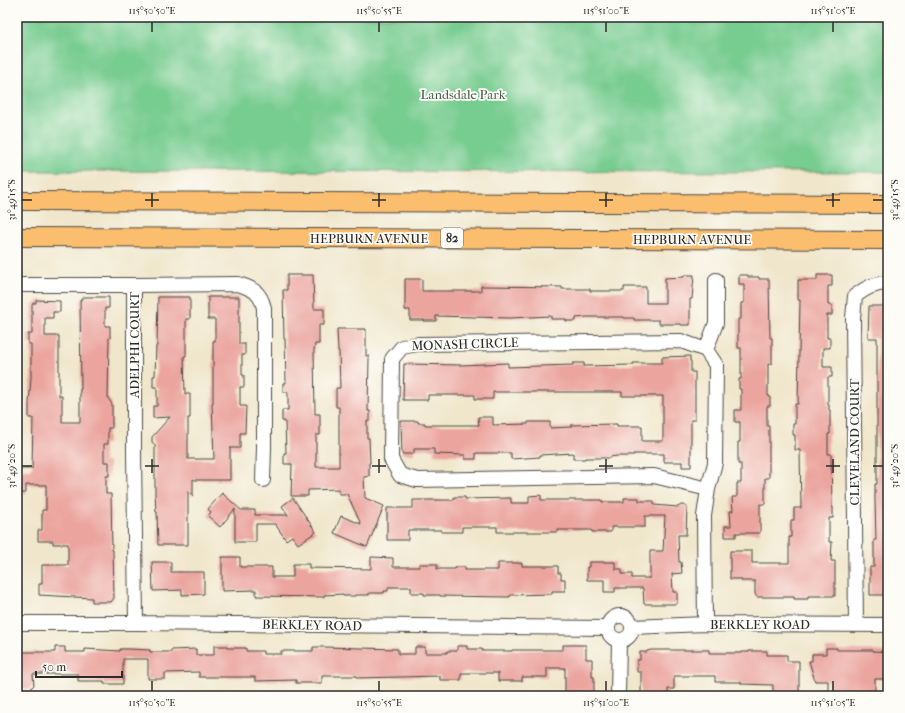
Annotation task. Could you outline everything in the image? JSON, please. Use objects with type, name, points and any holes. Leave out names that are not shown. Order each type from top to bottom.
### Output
[{"type":"main road","points":[[17,201],[888,204]]},
{"type":"main road","name":"HEPBURN AVENUE","points":[[17,237],[888,240]]},
{"type":"street","points":[[705,624],[704,516],[708,489],[715,463],[716,364],[706,350],[716,323],[716,280]]},
{"type":"street","name":"CLEVELAND COURT","points":[[856,624],[853,318],[855,296],[863,290],[879,283],[888,284]]},
{"type":"street","points":[[17,284],[134,285]]},
{"type":"street","name":"ADELPHI COURT","points":[[136,623],[134,285],[238,284],[248,287],[262,298],[264,308],[263,480]]},
{"type":"street","name":"MONASH CIRCLE","points":[[706,350],[681,341],[418,344],[402,346],[392,359],[391,459],[400,474],[417,480],[654,476],[708,489]]},
{"type":"street","points":[[619,616],[624,616],[628,619],[632,627],[628,636],[619,640],[611,636],[608,628],[611,620],[619,616]]},
{"type":"street","name":"BERKLEY ROAD","points":[[17,623],[608,628]]},
{"type":"street","name":"BERKLEY ROAD","points":[[632,627],[705,624],[888,625]]},
{"type":"street","points":[[618,696],[619,640]]},
{"type":"green space","name":"Landsdale Park","points":[[17,17],[888,17],[888,172],[17,171]]},
{"type":"building","points":[[287,275],[313,275],[314,309],[324,309],[324,325],[319,325],[319,344],[315,344],[314,350],[315,414],[320,414],[320,435],[316,435],[316,467],[339,467],[339,407],[336,407],[336,388],[340,388],[337,329],[366,329],[366,356],[369,356],[368,411],[370,411],[370,421],[367,421],[367,438],[369,438],[370,463],[369,476],[364,477],[365,498],[384,506],[367,547],[334,533],[341,516],[361,524],[347,494],[339,494],[339,489],[308,490],[308,496],[291,496],[292,464],[284,464],[284,453],[286,453],[285,421],[282,421],[282,410],[288,410],[288,392],[283,392],[283,383],[286,383],[283,290],[287,290]]},
{"type":"building","points":[[684,275],[694,275],[692,299],[690,299],[690,325],[659,324],[659,320],[634,320],[634,318],[624,317],[586,317],[576,318],[576,321],[566,321],[566,319],[551,319],[551,316],[510,318],[436,316],[436,321],[424,321],[410,320],[410,310],[405,310],[405,279],[422,279],[422,291],[481,291],[481,286],[562,287],[562,289],[590,289],[590,291],[624,291],[624,287],[646,287],[646,303],[665,303],[665,278],[684,277]]},
{"type":"building","points":[[739,275],[759,277],[759,279],[769,279],[772,364],[768,364],[768,396],[770,396],[770,406],[767,406],[767,426],[769,426],[769,478],[765,478],[765,504],[760,504],[760,533],[736,533],[736,537],[725,537],[725,526],[731,526],[730,511],[733,511],[732,497],[737,497],[737,483],[741,483],[741,464],[738,464],[740,422],[735,422],[735,410],[741,410],[741,389],[739,389],[739,379],[741,379],[741,348],[738,348],[738,319],[741,319],[741,303],[744,303],[744,284],[739,284]]},
{"type":"building","points":[[817,275],[832,275],[832,286],[828,286],[828,305],[832,305],[832,315],[827,315],[827,338],[830,338],[830,348],[823,348],[823,367],[832,367],[832,377],[828,377],[830,434],[828,434],[828,454],[831,454],[833,507],[833,518],[829,518],[829,542],[832,542],[831,561],[835,561],[835,596],[808,596],[808,599],[794,599],[794,597],[757,597],[755,594],[755,581],[730,579],[730,551],[752,551],[752,563],[789,563],[789,537],[791,537],[791,520],[794,520],[794,508],[801,508],[800,450],[795,450],[795,435],[793,435],[793,424],[795,424],[795,404],[798,404],[800,300],[798,300],[798,280],[817,280]]},
{"type":"building","points":[[83,297],[109,297],[109,308],[105,308],[105,326],[110,326],[108,398],[112,404],[112,428],[108,428],[108,444],[104,444],[104,462],[109,462],[109,476],[106,476],[106,494],[111,494],[114,598],[111,602],[92,602],[92,598],[39,595],[39,584],[42,584],[42,565],[68,565],[68,544],[53,544],[53,541],[38,541],[38,530],[42,530],[42,510],[46,510],[46,485],[26,485],[26,493],[17,493],[17,469],[32,469],[33,418],[29,418],[31,344],[28,344],[28,334],[32,334],[32,305],[33,303],[36,303],[36,300],[60,301],[60,312],[53,312],[53,318],[45,318],[45,336],[59,336],[59,396],[62,396],[62,422],[80,422],[80,301]]},
{"type":"building","points":[[158,297],[190,297],[190,319],[186,319],[186,356],[184,356],[185,394],[190,394],[190,418],[188,418],[188,459],[214,459],[212,403],[213,341],[215,341],[215,319],[208,319],[208,297],[239,297],[239,344],[245,344],[245,355],[242,355],[242,375],[244,375],[244,387],[240,387],[240,406],[246,406],[245,433],[240,433],[240,448],[230,448],[230,480],[193,479],[193,496],[188,491],[188,545],[158,545],[155,493],[155,445],[152,442],[152,437],[170,417],[153,418],[153,406],[157,406],[157,387],[153,387],[153,376],[155,376],[157,346]]},
{"type":"building","points":[[869,306],[888,306],[888,316],[886,316],[886,349],[888,349],[888,595],[870,595],[870,567],[874,567],[874,540],[876,540],[875,484],[877,484],[877,338],[868,338]]},
{"type":"building","points":[[690,356],[691,372],[695,372],[695,420],[691,420],[691,467],[682,467],[682,462],[664,462],[664,454],[633,454],[633,456],[617,456],[610,458],[573,459],[573,453],[511,459],[511,453],[476,453],[476,459],[465,459],[465,455],[434,454],[434,449],[414,449],[414,454],[402,454],[401,421],[418,421],[418,423],[425,423],[425,425],[479,425],[478,417],[493,417],[493,425],[550,422],[550,428],[571,427],[571,425],[617,424],[617,426],[642,426],[642,441],[663,441],[663,396],[622,396],[622,392],[493,392],[493,399],[475,399],[475,395],[428,395],[428,400],[403,400],[404,364],[461,365],[508,363],[508,367],[573,365],[573,363],[584,363],[584,366],[633,365],[633,363],[662,363],[662,357]]},
{"type":"building","points":[[222,493],[241,510],[255,510],[255,515],[288,515],[282,506],[293,498],[316,532],[298,544],[292,536],[286,540],[275,524],[256,524],[256,542],[235,542],[235,509],[220,527],[208,516],[211,512],[208,509]]},
{"type":"building","points":[[541,495],[541,500],[602,500],[602,502],[624,502],[624,498],[639,498],[639,501],[654,501],[654,505],[678,507],[684,505],[687,507],[686,535],[678,535],[679,562],[681,562],[682,573],[672,574],[673,592],[677,592],[677,604],[644,604],[643,588],[615,588],[615,592],[604,592],[604,580],[587,580],[587,567],[589,567],[589,562],[615,562],[615,569],[622,569],[622,574],[632,574],[632,578],[650,578],[650,551],[663,551],[665,516],[645,516],[645,527],[611,527],[611,532],[592,532],[592,530],[558,530],[558,532],[497,532],[497,527],[462,527],[462,532],[441,532],[441,530],[408,530],[408,540],[387,540],[387,508],[413,508],[413,500],[454,500],[454,497],[465,497],[465,499],[511,498],[511,503],[529,503],[529,496]]},
{"type":"building","points":[[222,557],[240,557],[240,567],[272,567],[272,577],[293,577],[293,564],[309,564],[309,568],[371,569],[371,557],[393,558],[393,567],[419,567],[419,564],[437,564],[437,569],[455,569],[455,567],[465,567],[465,570],[498,570],[498,563],[522,563],[522,566],[558,566],[558,573],[561,573],[561,579],[565,579],[565,591],[552,591],[552,594],[510,595],[510,597],[440,596],[424,595],[424,593],[411,593],[411,587],[388,587],[388,591],[384,591],[384,593],[369,593],[369,595],[355,596],[343,596],[343,594],[324,595],[324,597],[256,596],[256,590],[222,591]]},
{"type":"building","points":[[152,562],[171,562],[171,572],[204,572],[204,594],[182,595],[182,590],[153,591]]},
{"type":"building","points":[[563,645],[586,645],[586,659],[592,659],[594,696],[565,696],[565,668],[547,668],[547,677],[522,677],[522,681],[498,681],[498,673],[461,673],[461,680],[440,680],[440,676],[357,678],[357,676],[322,676],[322,683],[296,683],[296,680],[255,681],[255,677],[199,677],[199,672],[165,673],[165,679],[148,679],[148,659],[123,659],[123,684],[104,684],[104,681],[78,681],[78,674],[33,674],[34,685],[30,689],[17,689],[17,652],[55,652],[55,647],[65,647],[65,652],[85,652],[85,649],[120,651],[120,649],[130,649],[150,650],[150,652],[171,652],[171,650],[196,649],[196,655],[214,655],[214,646],[246,648],[246,651],[263,651],[263,654],[281,654],[281,651],[313,651],[313,647],[324,647],[398,649],[398,654],[415,654],[415,647],[425,647],[425,653],[447,653],[447,651],[457,651],[457,646],[467,646],[467,649],[482,649],[482,651],[512,651],[563,650]]},
{"type":"building","points":[[826,648],[837,648],[837,650],[873,650],[888,652],[888,679],[875,679],[875,696],[828,696],[828,681],[815,681],[809,661],[812,661],[812,654],[826,654]]},
{"type":"building","points":[[651,650],[709,650],[709,653],[767,651],[767,655],[787,655],[787,661],[799,661],[799,693],[773,693],[773,685],[741,684],[741,682],[715,682],[715,676],[674,676],[674,689],[668,689],[668,696],[641,696],[641,672],[637,672],[637,660],[640,660],[640,652],[647,652]]}]
